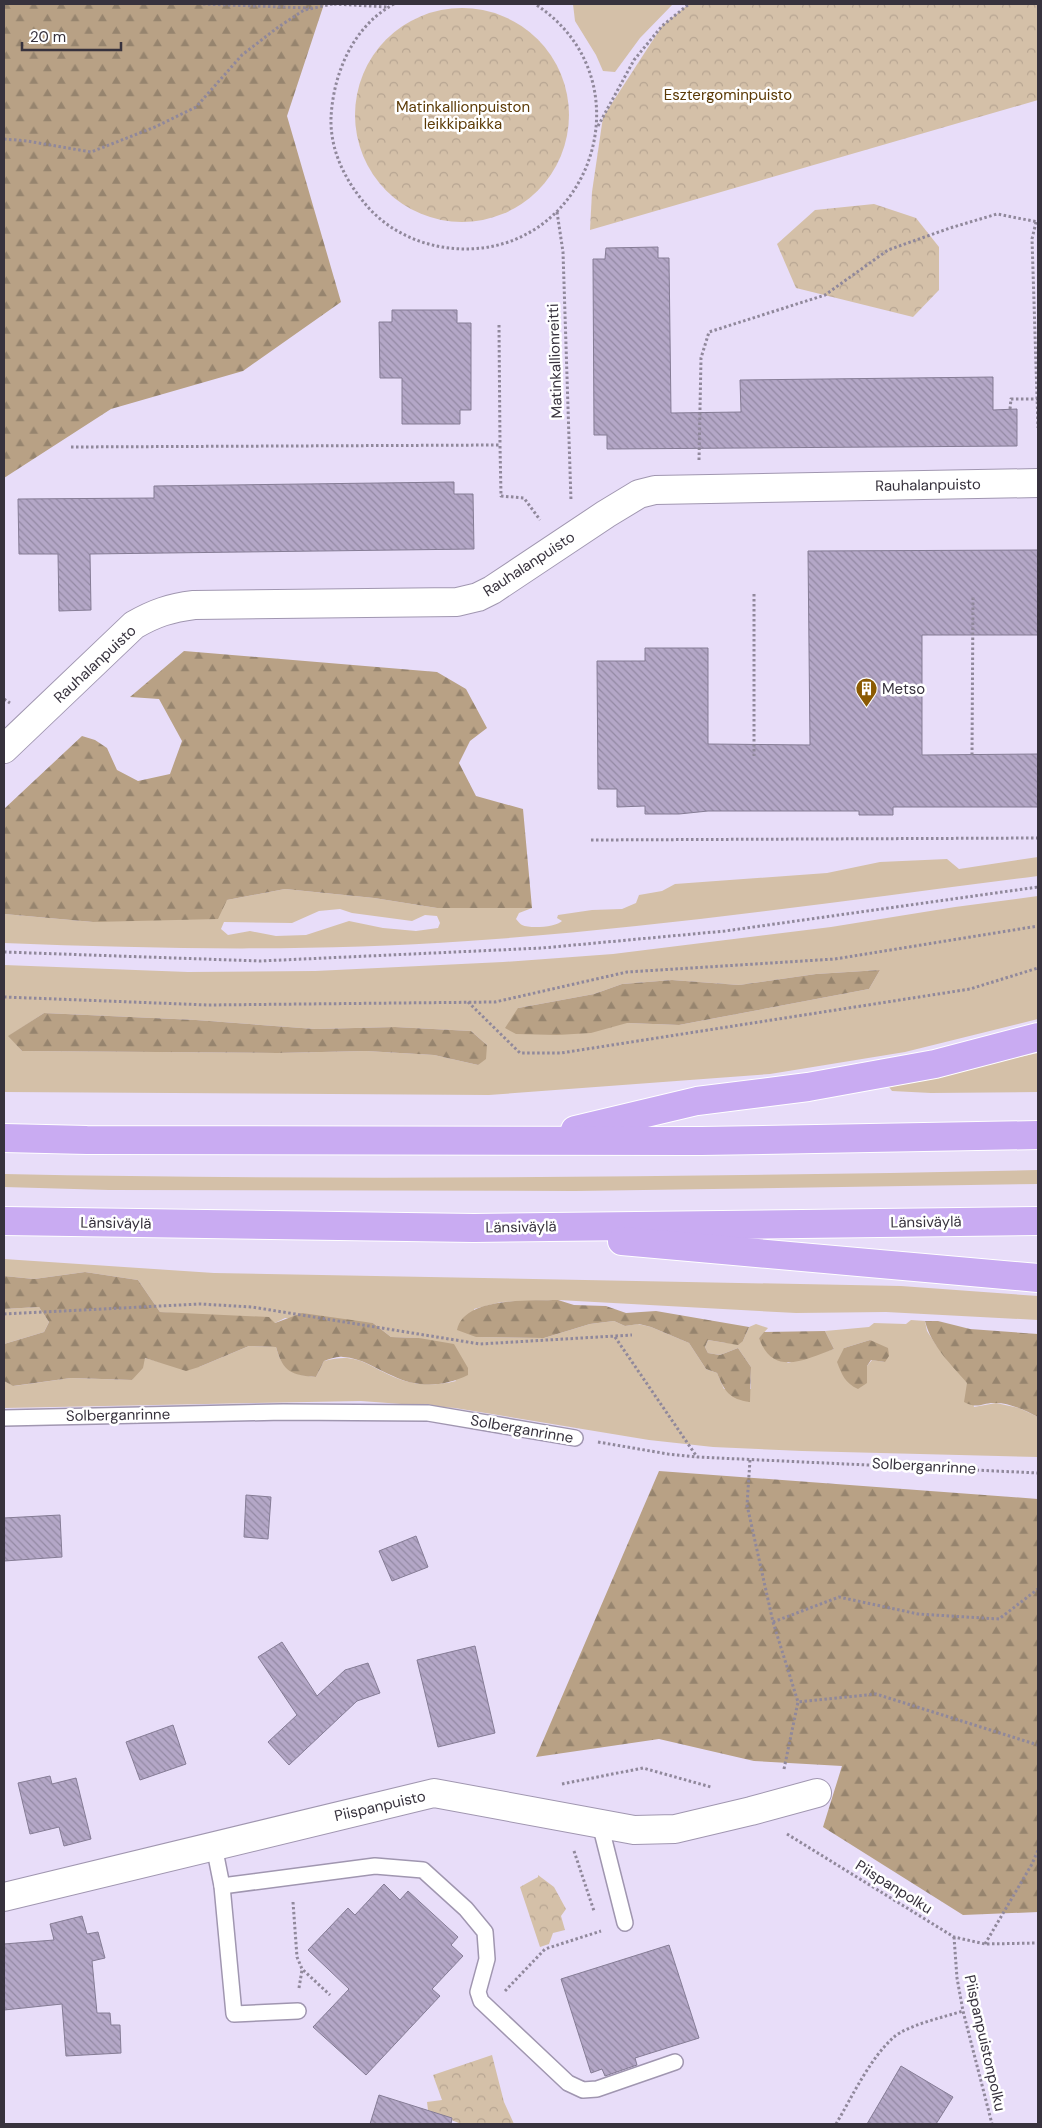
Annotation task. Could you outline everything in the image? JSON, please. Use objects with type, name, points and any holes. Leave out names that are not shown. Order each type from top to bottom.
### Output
[{"type":"highway","points":[[530,1141],[696,1101],[808,1087],[935,1064],[1038,1037]]},
{"type":"highway","points":[[4,1138],[87,1140],[701,1141],[1038,1135]]},
{"type":"highway","name":"Länsiväylä","points":[[4,1221],[474,1228],[1038,1221]]},
{"type":"highway","points":[[474,1228],[1038,1278]]},
{"type":"street","name":"Rauhalanpuisto","points":[[4,749],[134,626],[156,613],[194,605],[457,602],[478,597],[492,590],[639,494],[655,490],[1038,483]]},
{"type":"street","name":"Piispanpuisto","points":[[4,1896],[434,1794],[634,1830],[675,1830],[817,1793]]},
{"type":"lane","name":"Solberganrinne","points":[[4,1418],[283,1412],[428,1413],[575,1438]]},
{"type":"lane","points":[[600,1824],[625,1923]]},
{"type":"lane","points":[[214,1846],[222,1886],[234,2014],[298,2011]]},
{"type":"lane","points":[[222,1886],[375,1866],[423,1870],[466,1909],[485,1932],[487,1959],[478,1992],[481,2001],[568,2083],[583,2090],[597,2089],[675,2062]]},
{"type":"path","points":[[202,4],[315,8]]},
{"type":"path","points":[[4,140],[27,141],[90,152],[155,127],[196,107],[242,55],[304,10],[334,4],[388,7]]},
{"type":"path","points":[[394,4],[363,29],[346,55],[333,94],[331,126],[338,160],[352,189],[375,216],[396,231],[427,244],[460,250],[492,246],[523,236],[557,212],[576,190],[587,169],[597,126],[634,60],[662,26],[689,4]]},
{"type":"path","points":[[536,4],[562,26],[578,47],[588,65],[594,85],[597,126]]},
{"type":"path","name":"Matinkallionreitti","points":[[557,212],[563,252],[571,510]]},
{"type":"path","points":[[699,465],[701,358],[709,332],[825,296],[888,250],[997,214],[1037,222],[1032,239],[1038,428]]},
{"type":"path","points":[[499,325],[501,496],[524,498],[557,546]]},
{"type":"path","points":[[1010,409],[1011,399],[1037,399]]},
{"type":"path","points":[[71,447],[500,445]]},
{"type":"path","points":[[754,594],[754,756]]},
{"type":"path","points":[[972,755],[973,595]]},
{"type":"path","points":[[591,840],[1038,838]]},
{"type":"path","points":[[4,952],[260,961],[542,948],[725,931],[1038,886]]},
{"type":"path","points":[[4,997],[208,1005],[495,1002],[627,972],[835,959],[1038,926]]},
{"type":"path","points":[[468,1002],[520,1053],[561,1053],[970,989],[1038,968]]},
{"type":"path","points":[[4,1314],[200,1304],[252,1307],[480,1344],[632,1335]]},
{"type":"path","points":[[614,1336],[697,1457]]},
{"type":"path","name":"Solberganrinne","points":[[575,1438],[697,1457],[883,1464],[1038,1473]]},
{"type":"path","points":[[750,1460],[747,1505],[773,1622],[798,1702],[786,1763],[760,1809]]},
{"type":"path","points":[[773,1622],[839,1597],[918,1614],[999,1619],[1038,1589]]},
{"type":"path","points":[[798,1702],[876,1694],[1038,1745]]},
{"type":"path","name":"Piispanpolku","points":[[760,1809],[954,1937],[985,1944],[1038,1943]]},
{"type":"path","points":[[985,1944],[1032,1864],[1038,1850]]},
{"type":"path","points":[[292,1878],[297,1957],[302,1969],[330,1995]]},
{"type":"path","points":[[499,1997],[545,1947],[601,1930]]},
{"type":"path","name":"Piispanpuistonpolku","points":[[954,1937],[957,1978],[963,2011],[992,2124]]},
{"type":"path","points":[[299,1983],[302,1969]]},
{"type":"path","points":[[836,2124],[874,2060],[894,2036],[918,2025],[963,2011]]},
{"type":"green space","points":[[4,4],[324,4],[287,116],[341,302],[243,371],[111,409],[4,478]]},
{"type":"green space","points":[[573,4],[673,4],[640,38],[615,72],[603,71],[596,55],[575,21]]},
{"type":"green space","name":"Esztergominpuisto","points":[[689,4],[1038,4],[1038,100],[590,230],[592,192],[603,117],[662,26]]},
{"type":"green space","name":"Matinkallionpuiston leikkipaikka","points":[[451,8],[473,8],[493,12],[513,20],[538,39],[557,64],[565,84],[569,115],[565,146],[557,166],[538,191],[513,210],[493,218],[473,222],[451,222],[431,218],[411,210],[394,198],[379,183],[367,166],[359,146],[355,126],[355,104],[359,84],[367,64],[379,47],[394,32],[411,20],[431,12]]},
{"type":"green space","points":[[874,204],[916,218],[939,247],[939,290],[913,317],[796,288],[777,244],[815,210]]},
{"type":"green space","points":[[184,651],[437,672],[466,689],[487,728],[470,741],[459,763],[476,796],[523,809],[532,908],[437,908],[374,898],[285,889],[227,900],[218,919],[93,922],[4,914],[4,809],[82,736],[95,740],[107,748],[117,770],[138,781],[170,774],[182,741],[159,699],[130,697]]},
{"type":"green space","points":[[1038,857],[1038,876],[753,913],[611,929],[468,941],[294,948],[120,947],[4,943],[4,914],[93,922],[285,889],[374,898],[437,908],[532,908],[519,913],[516,919],[522,925],[537,927],[559,923],[562,921],[557,918],[558,915],[592,910],[622,909],[636,903],[639,895],[662,891],[675,884],[827,873],[880,862],[947,859],[959,869]],"holes":[[[340,909],[352,913],[412,921],[425,915],[437,916],[440,923],[438,928],[416,931],[383,928],[349,921],[306,935],[276,936],[250,931],[228,935],[221,929],[224,922],[292,923],[319,911]]]},
{"type":"green space","points":[[1038,896],[1038,1019],[905,1052],[770,1074],[489,1095],[4,1092],[4,965],[188,972],[315,971],[503,962],[613,954],[831,927]],"holes":[[[880,970],[869,989],[679,1025],[627,1023],[518,1008],[594,994],[622,984],[672,980],[739,985],[816,974]],[[44,1013],[196,1020],[315,1029],[395,1027],[471,1031],[487,1045],[478,1065],[434,1055],[366,1051],[277,1053],[22,1051],[9,1036]]]},
{"type":"green space","points":[[880,970],[869,989],[679,1025],[627,1023],[591,1033],[557,1035],[516,1034],[505,1028],[518,1008],[594,994],[622,984],[672,980],[739,985],[816,974]]},
{"type":"green space","points":[[44,1013],[196,1020],[315,1029],[395,1027],[471,1031],[487,1045],[486,1059],[478,1065],[434,1055],[366,1051],[277,1053],[22,1051],[8,1036]]},
{"type":"green space","points":[[1038,1053],[1038,1092],[931,1093],[892,1091],[889,1087],[898,1083]]},
{"type":"green space","points":[[1038,1170],[1038,1184],[575,1191],[109,1190],[4,1187],[4,1174],[392,1178],[779,1175]]},
{"type":"green space","points":[[4,1259],[214,1273],[901,1286],[1038,1296],[1038,1320],[886,1312],[796,1313],[558,1300],[501,1302],[474,1309],[476,1337],[544,1338],[590,1324],[614,1321],[625,1326],[638,1324],[651,1327],[689,1343],[706,1369],[717,1373],[724,1389],[751,1389],[751,1367],[738,1348],[720,1355],[708,1353],[705,1347],[708,1340],[726,1343],[743,1341],[749,1327],[756,1324],[768,1328],[759,1338],[788,1363],[834,1349],[825,1331],[869,1327],[874,1323],[906,1324],[911,1320],[925,1321],[927,1331],[936,1345],[968,1383],[974,1407],[996,1403],[1019,1408],[1038,1417],[1038,1457],[713,1447],[649,1440],[455,1408],[361,1401],[4,1408],[4,1381],[14,1386],[71,1378],[132,1380],[145,1358],[163,1363],[199,1367],[249,1346],[276,1347],[278,1355],[285,1366],[301,1375],[316,1377],[324,1361],[345,1358],[361,1361],[394,1377],[417,1384],[440,1384],[456,1381],[419,1338],[391,1337],[373,1323],[285,1318],[275,1323],[160,1312],[138,1280],[85,1272],[34,1279],[4,1276]],"holes":[[[870,1340],[885,1362],[872,1360],[867,1366],[844,1348]]]},
{"type":"green space","points":[[85,1272],[138,1280],[160,1312],[269,1317],[275,1323],[302,1313],[373,1323],[391,1337],[419,1338],[454,1344],[468,1368],[468,1375],[440,1384],[411,1383],[356,1359],[341,1357],[324,1361],[316,1377],[307,1376],[289,1371],[282,1362],[276,1347],[249,1346],[186,1371],[145,1358],[143,1368],[132,1380],[71,1378],[13,1386],[4,1381],[4,1344],[44,1332],[49,1322],[39,1307],[4,1309],[4,1276],[34,1279]]},
{"type":"green space","points":[[558,1300],[574,1305],[606,1306],[626,1313],[656,1311],[749,1327],[743,1341],[738,1345],[708,1340],[705,1347],[708,1353],[720,1355],[738,1348],[751,1367],[750,1402],[732,1397],[725,1390],[717,1373],[706,1369],[689,1343],[639,1324],[625,1326],[614,1321],[590,1324],[544,1338],[476,1337],[457,1330],[462,1319],[472,1311],[485,1306],[516,1301]]},
{"type":"green space","points":[[39,1307],[49,1322],[44,1332],[4,1344],[4,1309]]},
{"type":"green space","points":[[925,1321],[938,1321],[970,1329],[1038,1334],[1038,1417],[1007,1404],[973,1405],[964,1402],[967,1383],[937,1347]]},
{"type":"green space","points":[[825,1331],[834,1349],[801,1361],[781,1362],[772,1358],[765,1350],[759,1338],[764,1332]]},
{"type":"green space","points":[[870,1340],[888,1348],[889,1356],[885,1362],[871,1360],[867,1366],[867,1383],[858,1389],[845,1378],[837,1362],[844,1348]]},
{"type":"green space","points":[[659,1471],[1038,1499],[1038,1912],[963,1915],[823,1827],[842,1766],[754,1761],[659,1739],[536,1757]]},
{"type":"green space","points":[[538,1875],[554,1887],[566,1909],[561,1916],[565,1930],[553,1933],[549,1944],[540,1947],[520,1887],[538,1877]]},
{"type":"green space","points":[[492,2055],[504,2102],[514,2124],[461,2124],[428,2110],[427,2102],[442,2100],[433,2075]]},
{"type":"building","points":[[658,247],[658,258],[669,258],[671,413],[741,412],[740,380],[993,377],[993,410],[1017,409],[1017,446],[607,449],[607,435],[594,435],[593,259],[605,259],[606,248]]},
{"type":"building","points":[[392,310],[457,310],[457,323],[471,323],[471,410],[460,410],[460,424],[402,424],[402,378],[380,378],[379,322],[392,322]]},
{"type":"building","points":[[454,482],[454,494],[473,494],[474,549],[90,554],[91,610],[59,611],[58,554],[19,554],[18,499],[154,498],[154,486]]},
{"type":"building","points":[[1038,550],[1038,635],[922,635],[922,755],[1038,754],[1038,807],[893,807],[893,815],[859,815],[859,811],[708,811],[679,814],[645,814],[645,806],[617,807],[617,789],[598,789],[597,661],[645,661],[645,648],[708,648],[708,744],[810,745],[808,551]]},
{"type":"building","points":[[246,1495],[271,1497],[268,1539],[244,1537]]},
{"type":"building","points":[[60,1515],[62,1557],[4,1561],[4,1518]]},
{"type":"building","points":[[416,1536],[428,1567],[392,1581],[379,1551]]},
{"type":"building","points":[[282,1642],[317,1696],[345,1670],[368,1663],[380,1693],[357,1701],[289,1765],[268,1742],[297,1715],[258,1657]]},
{"type":"building","points":[[475,1646],[495,1733],[438,1747],[417,1660]]},
{"type":"building","points":[[173,1725],[186,1764],[140,1780],[126,1742]]},
{"type":"building","points":[[50,1776],[52,1784],[76,1778],[91,1839],[64,1846],[59,1827],[30,1834],[18,1783]]},
{"type":"building","points":[[384,1884],[400,1900],[408,1891],[458,1937],[451,1945],[463,1956],[432,1989],[440,1996],[366,2075],[313,2027],[349,1989],[308,1950],[348,1908],[355,1915]]},
{"type":"building","points":[[82,1916],[87,1934],[98,1932],[105,1958],[92,1961],[97,2013],[110,2013],[111,2025],[120,2025],[121,2053],[66,2056],[62,2004],[4,2010],[4,1944],[54,1940],[50,1924]]},
{"type":"building","points":[[669,1945],[699,2038],[635,2058],[637,2065],[605,2076],[602,2069],[591,2073],[561,1979]]},
{"type":"building","points":[[901,2066],[953,2097],[936,2124],[867,2124]]},
{"type":"building","points":[[379,2095],[452,2118],[451,2124],[370,2124]]},
{"type":"place","name":"Metso","points":[[866,708]]}]
